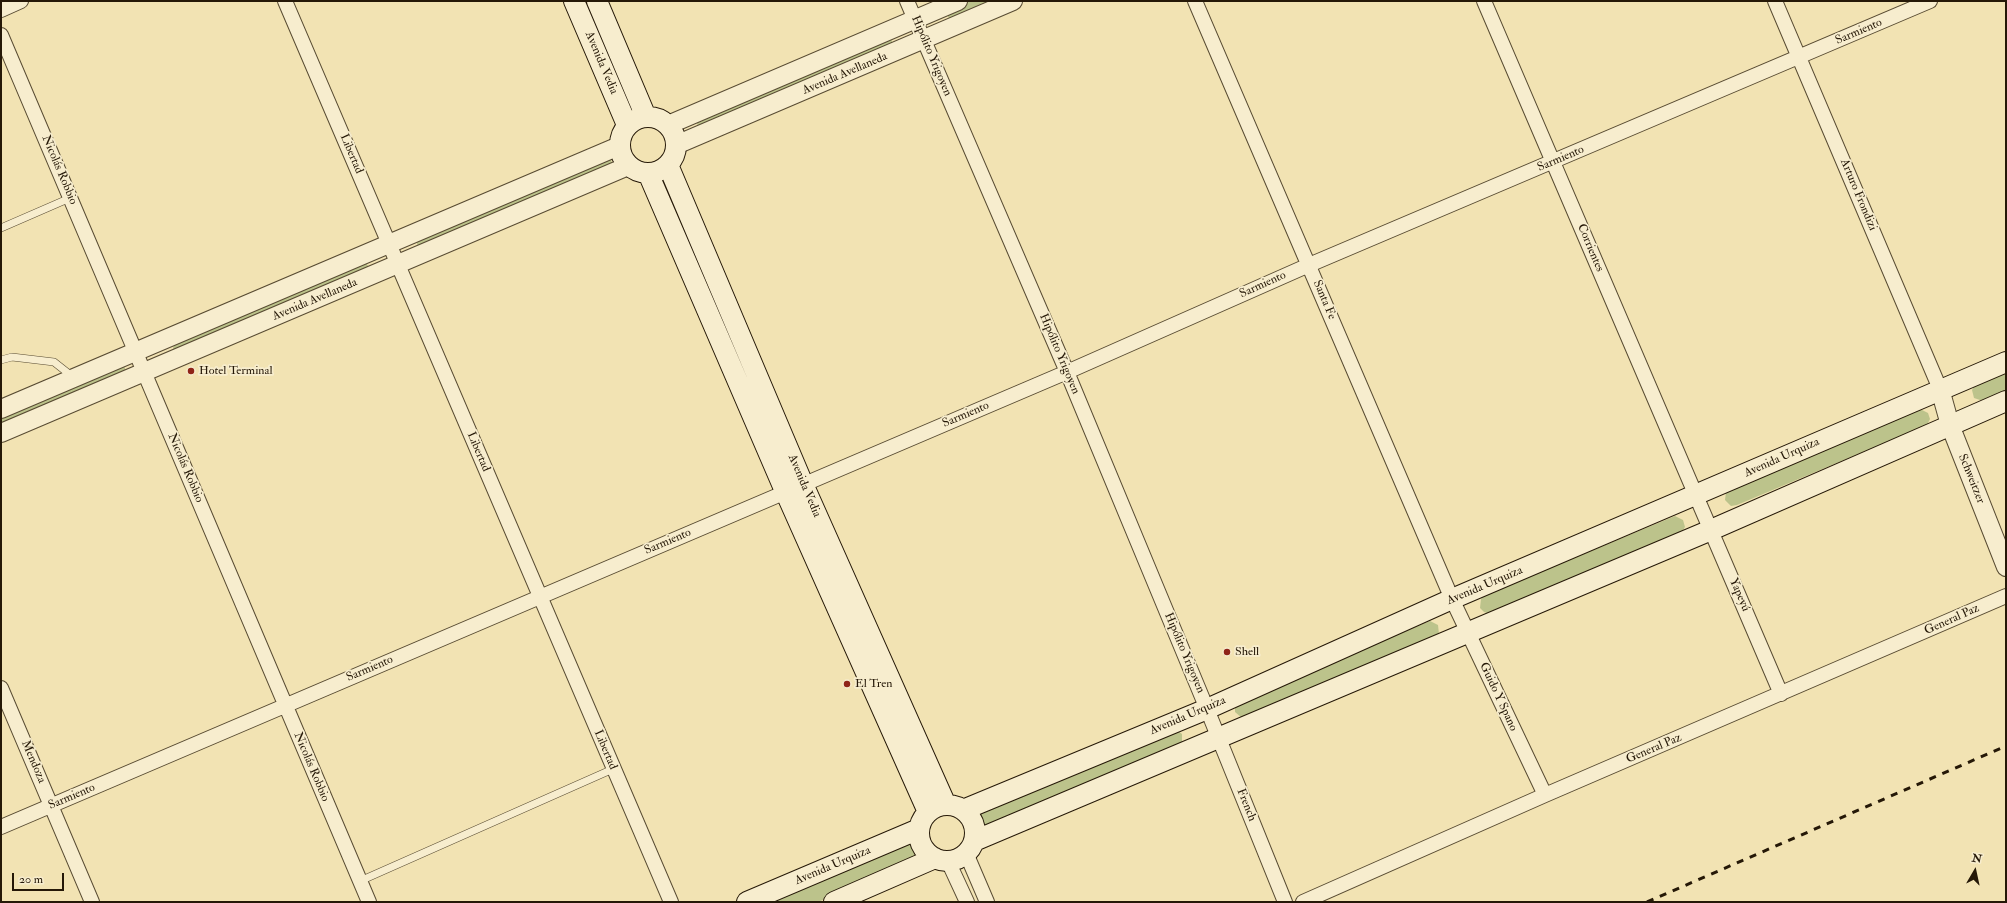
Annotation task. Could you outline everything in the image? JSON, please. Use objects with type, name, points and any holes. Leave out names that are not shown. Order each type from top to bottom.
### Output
[{"type":"main road","name":"Avenida Vedia","points":[[574,1],[627,125]]},
{"type":"main road","name":"Avenida Vedia","points":[[597,1],[646,116]]},
{"type":"main road","points":[[646,116],[658,118],[668,125],[672,131],[676,146],[674,156],[668,165],[655,172],[648,173],[634,170],[628,166],[619,146],[623,131],[627,125],[646,116]]},
{"type":"main road","name":"Avenida Vedia","points":[[668,165],[803,484],[946,809]]},
{"type":"main road","name":"Avenida Vedia","points":[[648,173],[785,491],[946,809]]},
{"type":"main road","name":"Avenida Urquiza","points":[[946,809],[1207,708],[1452,599],[2006,362]]},
{"type":"main road","points":[[834,902],[956,853],[1218,738],[1711,530],[2006,401]]},
{"type":"main road","points":[[946,809],[974,823],[956,853],[924,849],[920,841],[918,829],[920,822],[946,809]]},
{"type":"main road","name":"Avenida Urquiza","points":[[746,902],[918,829]]},
{"type":"street","points":[[1,10],[21,1]]},
{"type":"street","name":"Libertad","points":[[285,1],[671,902]]},
{"type":"street","name":"Hipólito Yrigoyen","points":[[907,1],[1067,372],[1207,708]]},
{"type":"street","name":"Avenida Avellaneda","points":[[668,125],[958,1]]},
{"type":"street","name":"Avenida Avellaneda","points":[[676,146],[1013,1]]},
{"type":"street","name":"Santa Fe","points":[[1195,1],[1452,599]]},
{"type":"street","name":"Corrientes","points":[[1484,1],[1696,495]]},
{"type":"street","name":"Arturo Frondizi","points":[[1775,1],[1940,389]]},
{"type":"street","name":"Sarmiento","points":[[1,827],[785,491],[1067,372],[1309,265],[1799,58],[1930,1]]},
{"type":"street","name":"Nicolás Robbio","points":[[1,35],[369,902]]},
{"type":"street","name":"Avenida Avellaneda","points":[[1,409],[136,353],[619,146]]},
{"type":"street","name":"Avenida Avellaneda","points":[[1,433],[628,166]]},
{"type":"street","name":"Schweitzer","points":[[1940,389],[1950,425],[2006,567]]},
{"type":"street","name":"Yapeyú","points":[[1696,495],[1781,694]]},
{"type":"street","name":"General Paz","points":[[1303,902],[1544,795],[2006,596]]},
{"type":"street","name":"Guido Y Spano","points":[[1452,599],[1544,795]]},
{"type":"street","name":"Mendoza","points":[[1,688],[92,902]]},
{"type":"street","name":"French","points":[[1207,708],[1285,902]]},
{"type":"street","points":[[956,853],[967,902]]},
{"type":"street","points":[[956,853],[987,902]]},
{"type":"lane","points":[[1,228],[70,198]]},
{"type":"lane","points":[[1,360],[12,357],[54,362],[75,378]]},
{"type":"lane","points":[[360,881],[613,769]]},
{"type":"green space","points":[[970,1],[995,1],[951,19],[948,17],[948,10]]},
{"type":"green space","points":[[891,39],[893,44],[699,127],[698,126],[696,121]]},
{"type":"green space","points":[[611,159],[612,164],[419,247],[417,244],[417,240]]},
{"type":"green space","points":[[366,263],[369,267],[174,350],[173,349],[174,344]]},
{"type":"green space","points":[[124,366],[126,371],[1,426],[1,415]]},
{"type":"green space","points":[[2006,372],[2006,392],[1983,401],[1974,398],[1972,390],[1975,385]]},
{"type":"green space","points":[[1920,409],[1928,413],[1930,419],[1927,425],[1737,505],[1731,506],[1725,500],[1726,492]]},
{"type":"green space","points":[[1675,516],[1683,520],[1685,527],[1682,532],[1490,614],[1484,612],[1480,608],[1481,599],[1485,595]]},
{"type":"green space","points":[[1430,621],[1438,625],[1439,634],[1242,718],[1235,712],[1235,706],[1240,700]]},
{"type":"green space","points":[[1177,730],[1182,734],[1182,743],[985,827],[978,821],[979,813]]},
{"type":"green space","points":[[915,842],[923,846],[925,852],[922,858],[818,902],[771,902]]},
{"type":"railway","points":[[1647,902],[2006,746]]},
{"type":"place","name":"Hotel Terminal","points":[[191,371]]},
{"type":"place","name":"Shell","points":[[1227,652]]},
{"type":"place","name":"El Tren","points":[[847,684]]}]
